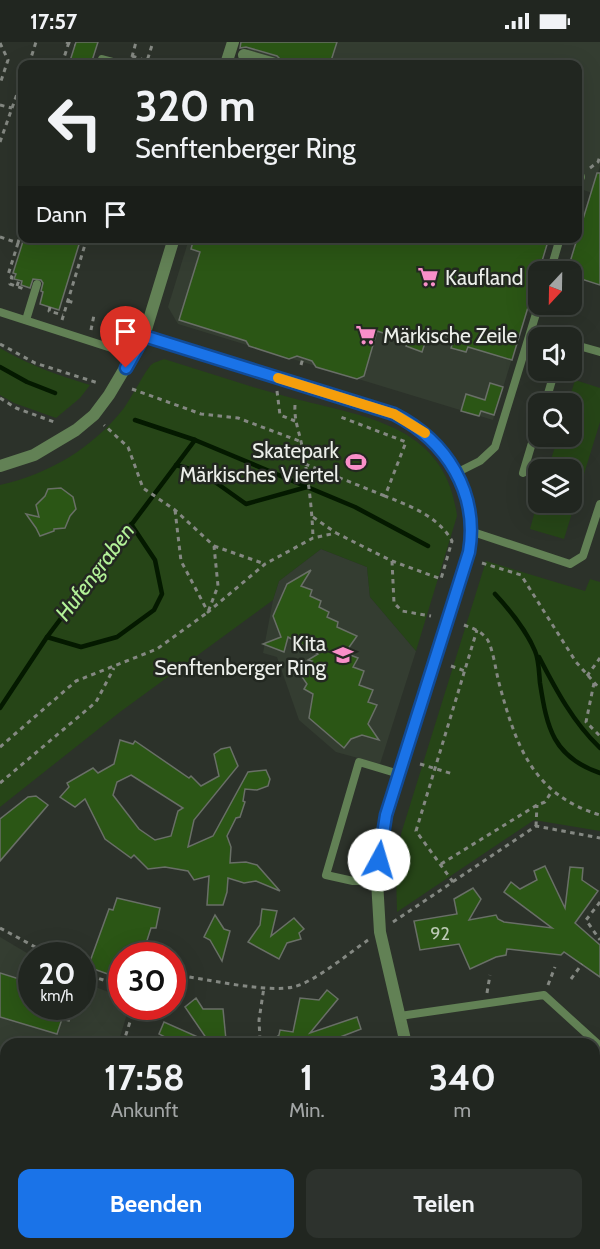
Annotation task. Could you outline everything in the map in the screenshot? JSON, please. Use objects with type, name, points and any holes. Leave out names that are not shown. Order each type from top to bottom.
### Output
[{"type":"street","points":[[227,60],[233,42]]},
{"type":"street","points":[[244,55],[261,60]]},
{"type":"street","points":[[0,466],[34,454],[76,430],[94,415],[109,395],[144,336],[172,243]]},
{"type":"street","points":[[144,336],[394,414],[408,421],[439,447],[456,472],[468,501],[472,532],[469,552],[382,831],[377,881],[380,932],[405,1038]]},
{"type":"lane","points":[[553,261],[559,243]]},
{"type":"lane","points":[[26,320],[38,284]]},
{"type":"lane","points":[[0,312],[134,355]]},
{"type":"lane","points":[[456,472],[480,461],[495,447],[536,315]]},
{"type":"lane","points":[[582,347],[600,352]]},
{"type":"lane","points":[[523,473],[531,447]]},
{"type":"lane","points":[[472,532],[570,564],[583,556],[600,504]]},
{"type":"lane","points":[[377,881],[353,881],[326,875],[359,762],[399,774]]},
{"type":"lane","points":[[400,1016],[544,995],[591,1038]]},
{"type":"path","points":[[30,60],[36,42]]},
{"type":"path","points":[[63,60],[68,42],[75,45]]},
{"type":"path","points":[[136,42],[132,56],[144,60]]},
{"type":"path","points":[[147,60],[153,42]]},
{"type":"path","points":[[0,43],[8,60],[0,84]]},
{"type":"path","points":[[65,55],[71,56]]},
{"type":"path","points":[[0,142],[1,133],[18,91]]},
{"type":"path","points":[[0,105],[12,108]]},
{"type":"path","points":[[582,176],[598,162],[600,156]]},
{"type":"path","points":[[0,237],[18,243],[12,269],[8,275],[12,277],[10,284],[34,294]]},
{"type":"path","points":[[58,331],[67,303],[69,287],[85,243]]},
{"type":"path","points":[[17,286],[19,280]]},
{"type":"path","points":[[62,304],[75,303]]},
{"type":"path","points":[[50,307],[49,311],[63,315]]},
{"type":"path","points":[[0,344],[35,363],[98,382]]},
{"type":"path","points":[[301,365],[303,358]]},
{"type":"path","points":[[132,389],[201,414],[238,418],[302,442]]},
{"type":"path","points":[[277,392],[280,415],[295,421]]},
{"type":"path","points":[[0,398],[16,408],[57,423]]},
{"type":"path","points":[[295,405],[295,421],[302,442],[313,515],[313,538]]},
{"type":"path","points":[[338,416],[406,442],[385,496]]},
{"type":"path","points":[[104,425],[128,447],[143,488],[175,510],[214,546],[265,564]]},
{"type":"path","points":[[305,464],[427,515],[447,533],[452,542],[441,579],[392,561],[336,533],[313,515]]},
{"type":"path","points":[[175,510],[181,561],[208,612]]},
{"type":"path","points":[[0,747],[76,681],[157,649],[208,612],[265,564],[313,538],[336,533]]},
{"type":"path","points":[[208,612],[218,586],[214,546]]},
{"type":"path","points":[[392,561],[394,603],[402,611],[431,616]]},
{"type":"path","points":[[482,563],[521,575],[576,662],[600,689]]},
{"type":"path","points":[[464,625],[477,630],[488,640],[508,715],[521,750],[540,779],[566,802],[600,815]]},
{"type":"path","points":[[453,882],[416,831],[477,630]]},
{"type":"path","points":[[587,676],[600,658]]},
{"type":"path","points":[[0,783],[96,702],[115,666]]},
{"type":"path","points":[[451,666],[465,671]]},
{"type":"path","points":[[594,683],[586,722],[600,736]]},
{"type":"path","points":[[420,764],[453,774]]},
{"type":"path","points":[[441,864],[545,802],[552,791]]},
{"type":"path","points":[[536,826],[537,805]]},
{"type":"path","points":[[394,922],[536,826],[600,838]]},
{"type":"path","points":[[599,941],[586,920],[600,902]]},
{"type":"path","points":[[0,928],[26,942]]},
{"type":"path","points":[[186,976],[276,989],[294,987],[310,980],[367,941]]},
{"type":"path","points":[[571,979],[582,964]]},
{"type":"path","points":[[544,995],[555,967]]},
{"type":"path","points":[[485,1004],[490,975]]},
{"type":"path","points":[[260,1038],[259,1020],[264,987]]},
{"type":"path","points":[[125,1038],[131,1020]]},
{"type":"shaded area","points":[[250,42],[600,42],[600,166],[592,193],[582,189],[582,60],[244,60]]},
{"type":"shaded area","name":"Märkische Zeile","points":[[188,243],[548,243],[542,261],[528,261],[528,307],[493,420],[178,324],[168,307]]},
{"type":"shaded area","name":"Kita Senftenberger Ring","points":[[321,549],[367,567],[370,597],[416,651],[380,764],[336,752],[299,720],[277,657],[263,653],[279,581]]},
{"type":"shaded area","points":[[0,937],[18,948],[18,1020],[96,1020],[96,987],[108,992],[108,1020],[125,1020],[120,1038],[0,1038]]},
{"type":"green space","points":[[0,348],[32,365],[90,385],[80,398],[56,418],[14,403],[0,395]]},
{"type":"green space","points":[[164,359],[260,389],[373,419],[419,443],[437,461],[450,485],[457,516],[416,651],[370,597],[367,567],[321,549],[279,581],[273,600],[120,712],[0,807],[0,485],[36,474],[84,447],[124,408],[151,365]]},
{"type":"green space","points":[[575,381],[600,388],[600,422],[582,480],[582,459],[551,459],[555,447],[582,447],[582,393],[571,393]]},
{"type":"green space","points":[[534,513],[572,513],[564,539],[530,529]]},
{"type":"green space","points":[[486,561],[585,591],[590,579],[600,582],[600,831],[534,820],[397,912],[396,873],[401,834]]},
{"type":"building","points":[[76,42],[98,42],[92,60],[70,60]]},
{"type":"building","points":[[241,42],[337,42],[331,60],[281,60],[277,56],[246,47],[240,48]]},
{"type":"building","points":[[597,173],[600,173],[600,285],[582,279],[582,261],[570,261],[576,243],[582,243],[582,222]]},
{"type":"building","points":[[22,243],[79,243],[59,310],[40,304],[43,292],[41,291],[43,283],[41,280],[33,279],[30,288],[21,285],[22,281],[14,279],[16,274],[13,273]]},
{"type":"building","name":"Märkische Zeile","points":[[193,243],[547,243],[542,261],[528,261],[528,307],[512,360],[468,347],[466,352],[451,348],[454,339],[429,331],[422,352],[406,346],[408,341],[377,331],[364,376],[357,379],[316,367],[312,361],[297,356],[289,359],[249,346],[246,341],[179,320],[200,252],[191,249]]},
{"type":"building","points":[[490,383],[503,387],[494,415],[481,411],[479,416],[461,411],[466,394],[485,400]]},
{"type":"building","points":[[61,488],[73,497],[76,509],[65,528],[54,529],[40,536],[26,514],[39,517],[36,505],[48,489]]},
{"type":"building","points":[[311,570],[301,586],[312,590],[310,596],[321,601],[319,607],[329,612],[327,617],[338,622],[337,627],[357,636],[345,653],[358,658],[353,667],[364,671],[359,685],[373,690],[368,702],[377,705],[368,724],[379,740],[362,735],[351,739],[344,748],[309,718],[313,694],[304,689],[307,684],[298,671],[312,661],[308,660],[318,654],[288,637],[284,652],[263,644],[281,637],[273,616],[287,584]]},
{"type":"building","points":[[120,740],[133,744],[135,741],[189,778],[191,776],[201,786],[219,776],[214,754],[230,747],[238,766],[194,820],[188,847],[213,836],[248,772],[266,770],[270,779],[268,786],[257,790],[245,789],[243,801],[245,802],[240,817],[236,818],[227,836],[231,847],[230,863],[246,862],[257,865],[280,891],[256,881],[244,883],[228,878],[223,905],[207,905],[209,876],[194,880],[188,871],[165,867],[148,869],[134,855],[131,858],[105,839],[85,799],[75,807],[60,797],[69,787],[67,783],[93,768],[98,773],[114,764]],"holes":[[[131,775],[183,808],[178,811],[171,836],[155,840],[139,829],[113,795],[117,782]]]},
{"type":"building","points":[[36,796],[48,805],[0,861],[0,819],[28,797]]},
{"type":"building","points":[[545,866],[565,908],[570,867],[583,868],[582,880],[598,891],[575,923],[600,945],[600,977],[564,952],[561,955],[507,949],[506,955],[470,969],[459,944],[420,950],[414,921],[457,914],[454,899],[473,888],[481,899],[469,920],[496,915],[504,922],[552,928],[504,892],[511,882],[520,889],[537,880],[534,871]]},
{"type":"building","points":[[117,898],[160,908],[156,928],[151,928],[146,942],[108,942],[108,974],[96,970],[96,945],[109,909],[113,910]]},
{"type":"building","points":[[262,909],[277,911],[271,936],[294,918],[304,929],[299,933],[301,939],[287,943],[279,959],[248,942],[260,925]]},
{"type":"building","points":[[215,915],[224,929],[230,931],[222,961],[210,940],[204,937]]},
{"type":"building","points":[[0,973],[18,979],[18,1020],[62,1020],[57,1034],[0,1017]]},
{"type":"building","points":[[327,990],[338,999],[310,1033],[357,1017],[361,1029],[338,1038],[275,1038],[280,1030],[293,1032],[300,998],[319,1000]]},
{"type":"building","points":[[196,998],[203,1009],[223,1009],[226,1038],[206,1038],[186,1008]]},
{"type":"building","points":[[164,1022],[200,1038],[167,1038],[159,1034]]},
{"type":"waterway","points":[[0,367],[27,382],[55,393]]},
{"type":"waterway","points":[[135,420],[195,440],[355,507],[428,546]]},
{"type":"waterway","name":"Hufengraben","points":[[0,708],[47,637],[195,440]]},
{"type":"waterway","points":[[176,465],[201,472],[246,504],[307,487]]},
{"type":"waterway","points":[[47,637],[81,647],[117,637],[154,610],[162,594],[155,560],[131,524]]},
{"type":"waterway","points":[[495,594],[517,621],[535,651],[546,714],[555,739],[572,759],[600,773]]},
{"type":"waterway","points":[[539,657],[573,716],[600,748]]},
{"type":"slow traffic","points":[[278,378],[394,414],[425,433]]},
{"type":"place","name":"Kaufland","points":[[428,277]]},
{"type":"place","name":"Märkische Zeile","points":[[366,335]]},
{"type":"place","name":"Skatepark Märkisches Viertel","points":[[356,462]]},
{"type":"place","name":"Kita Senftenberger Ring","points":[[343,655]]},
{"type":"route","points":[[126,368],[144,336],[394,414],[408,421],[429,437],[439,447],[456,472],[468,501],[472,532],[469,552],[386,815],[379,860]]}]
